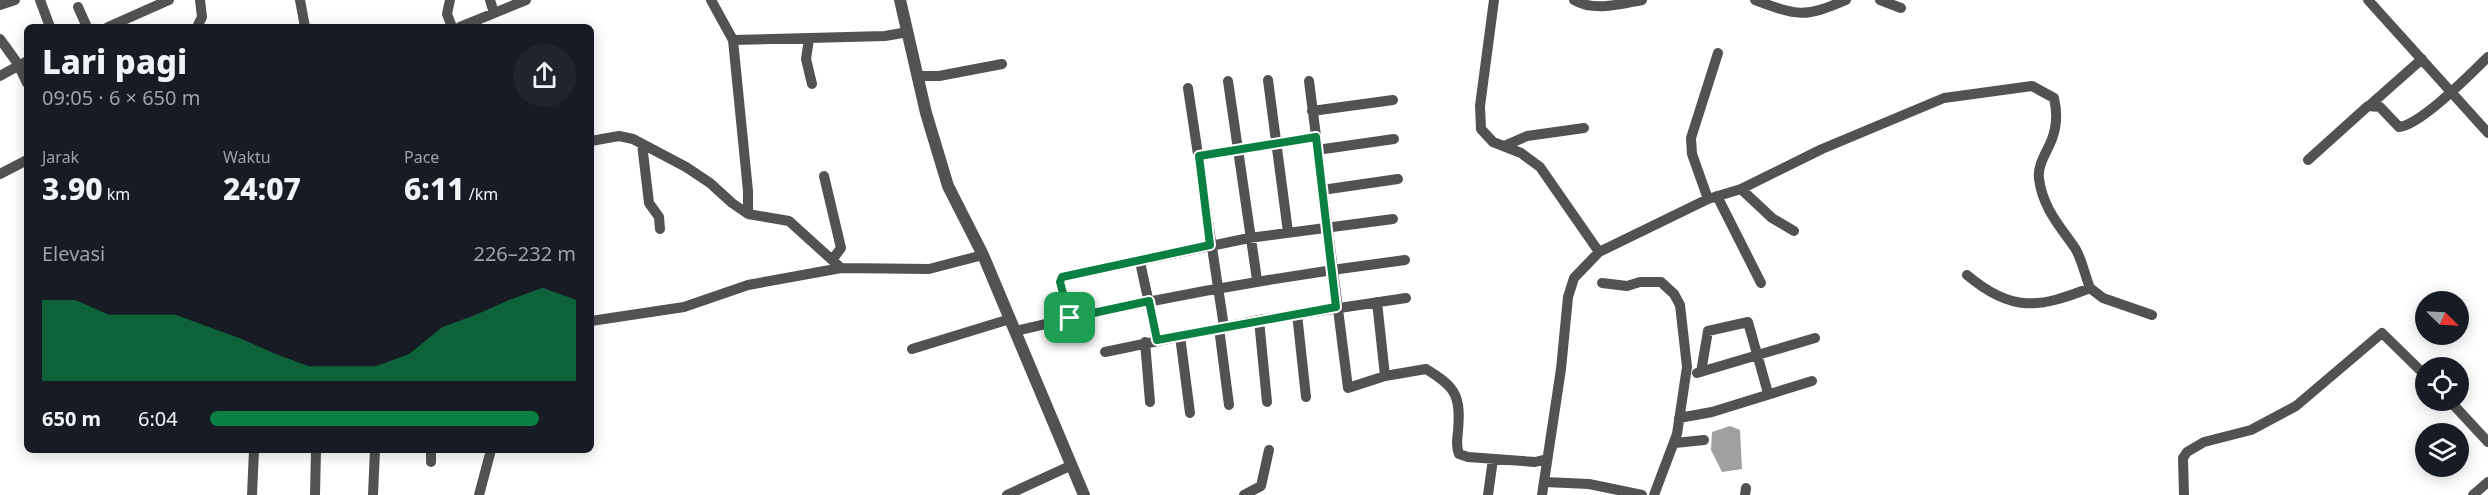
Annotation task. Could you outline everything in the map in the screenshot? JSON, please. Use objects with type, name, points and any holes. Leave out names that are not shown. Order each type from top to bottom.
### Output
[{"type":"street","points":[[0,5],[15,0]]},
{"type":"street","points":[[40,0],[49,24]]},
{"type":"street","points":[[115,24],[169,0]]},
{"type":"street","points":[[198,24],[202,17],[200,0]]},
{"type":"street","points":[[300,0],[304,24]]},
{"type":"street","points":[[450,0],[447,14],[451,24]]},
{"type":"street","points":[[490,0],[494,13]]},
{"type":"street","points":[[467,24],[526,0]]},
{"type":"street","points":[[711,0],[732,40],[748,191],[748,214]]},
{"type":"street","points":[[900,0],[932,135],[948,186],[983,255],[1083,495]]},
{"type":"street","points":[[1494,0],[1480,106],[1481,129],[1494,142],[1521,153],[1540,167],[1599,252]]},
{"type":"street","points":[[1574,0],[1583,5],[1616,6],[1642,0]]},
{"type":"street","points":[[1755,0],[1790,13],[1807,14],[1846,0]]},
{"type":"street","points":[[1880,0],[1901,8]]},
{"type":"street","points":[[2368,0],[2488,133]]},
{"type":"street","points":[[78,7],[86,24]]},
{"type":"street","points":[[732,40],[885,36],[908,32]]},
{"type":"street","points":[[0,39],[23,62],[0,76]]},
{"type":"street","points":[[809,39],[806,59],[812,84]]},
{"type":"street","points":[[1718,53],[1691,138],[1692,154],[1712,197],[1761,283]]},
{"type":"street","points":[[2370,105],[2380,107],[2402,127],[2430,110],[2488,57]]},
{"type":"street","points":[[2308,160],[2422,59]]},
{"type":"street","points":[[919,76],[939,76],[1002,64]]},
{"type":"street","points":[[1268,80],[1288,232]]},
{"type":"street","points":[[1228,81],[1249,238],[1257,280]]},
{"type":"street","points":[[1309,81],[1348,388],[1385,376],[1426,369],[1447,382],[1457,395],[1461,412],[1457,451],[1468,457],[1535,462],[1547,459]]},
{"type":"street","points":[[1542,495],[1572,284],[1599,252],[1712,197],[1741,189],[1822,150],[1944,98],[2032,86],[2050,95],[2055,103],[2052,138],[2043,157],[2039,176],[2043,196],[2053,220],[2077,250],[2090,288],[2103,298],[2152,315]]},
{"type":"street","points":[[1188,87],[1218,288],[1229,405]]},
{"type":"street","points":[[1312,111],[1393,100]]},
{"type":"street","points":[[1504,146],[1527,135],[1584,128]]},
{"type":"street","points":[[594,140],[619,136],[642,144],[710,183],[748,214],[789,221],[842,268]]},
{"type":"street","points":[[1199,156],[1236,148],[1316,137]]},
{"type":"street","points":[[1317,150],[1394,139]]},
{"type":"street","points":[[642,144],[649,203],[658,217],[660,229]]},
{"type":"street","points":[[0,174],[24,162]]},
{"type":"street","points":[[824,176],[841,248],[832,260]]},
{"type":"street","points":[[1322,190],[1398,178]]},
{"type":"street","points":[[1741,189],[1772,218],[1794,231]]},
{"type":"street","points":[[1070,318],[1060,282],[1062,277],[1249,238],[1393,219]]},
{"type":"street","points":[[594,321],[684,307],[748,285],[842,268],[929,268],[983,255]]},
{"type":"street","points":[[912,349],[1013,325],[1070,318],[1257,280],[1405,260]]},
{"type":"street","points":[[1140,261],[1157,340]]},
{"type":"street","points":[[1967,275],[1997,296],[2033,305],[2052,303],[2090,288]]},
{"type":"street","points":[[1602,284],[1627,286],[1640,282],[1661,282],[1674,294],[1680,305],[1685,377],[1675,442],[1654,495]]},
{"type":"street","points":[[1105,352],[1259,320],[1406,298]]},
{"type":"street","points":[[1377,302],[1385,376]]},
{"type":"street","points":[[1297,314],[1306,397]]},
{"type":"street","points":[[1259,320],[1267,402]]},
{"type":"street","points":[[1701,372],[1708,331],[1748,322],[1768,393]]},
{"type":"street","points":[[2184,495],[2183,458],[2187,452],[2205,442],[2251,430],[2296,406],[2382,333],[2415,365]]},
{"type":"street","points":[[1180,336],[1190,413]]},
{"type":"street","points":[[1685,377],[1815,338]]},
{"type":"street","points":[[1145,342],[1150,402]]},
{"type":"street","points":[[1679,418],[1712,412],[1812,381]]},
{"type":"street","points":[[2459,411],[2488,442]]},
{"type":"street","points":[[1675,442],[1704,440]]},
{"type":"street","points":[[1244,495],[1255,492],[1261,486],[1269,450]]},
{"type":"street","points":[[252,495],[254,453]]},
{"type":"street","points":[[315,495],[316,453]]},
{"type":"street","points":[[373,495],[375,453]]},
{"type":"street","points":[[431,462],[432,453]]},
{"type":"street","points":[[479,495],[490,453]]},
{"type":"street","points":[[1488,495],[1493,459]]},
{"type":"street","points":[[1007,495],[1072,465]]},
{"type":"street","points":[[1545,482],[1589,484],[1642,495]]},
{"type":"street","points":[[2474,495],[2488,482]]},
{"type":"shaded area","points":[[1730,426],[1740,430],[1742,469],[1722,472],[1711,450],[1712,432]]},
{"type":"route","points":[[1316,137],[1336,307],[1157,340],[1149,301],[1070,318],[1060,282],[1062,277],[1210,245],[1199,156],[1236,148],[1316,137]]}]
